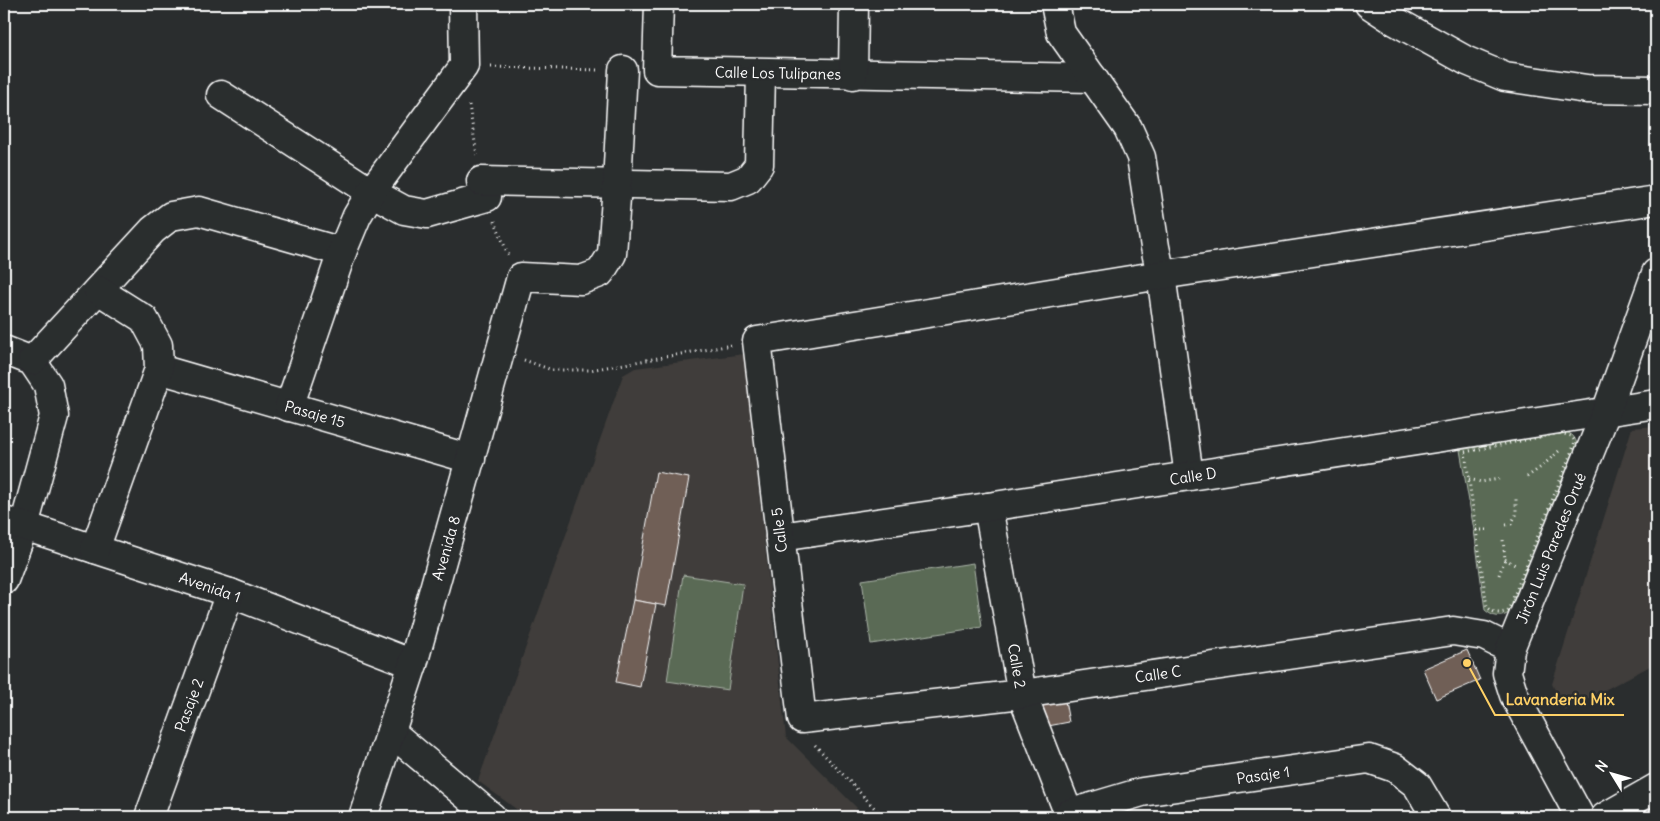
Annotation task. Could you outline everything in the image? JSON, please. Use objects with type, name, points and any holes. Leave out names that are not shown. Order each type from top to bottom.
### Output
[{"type":"street","points":[[289,407],[342,252],[357,216],[370,192],[464,66],[463,4]]},
{"type":"street","name":"Calle Los Tulipanes","points":[[659,4],[657,70],[1092,78]]},
{"type":"street","points":[[854,4],[854,75]]},
{"type":"street","points":[[1055,4],[1061,33],[1128,128],[1141,157],[1155,247],[1162,275],[1189,476]]},
{"type":"street","points":[[1369,4],[1467,61],[1505,77],[1587,89],[1656,90]]},
{"type":"street","points":[[617,184],[624,70]]},
{"type":"street","points":[[221,95],[370,192],[404,210],[427,214],[453,208],[484,189],[617,184],[731,186],[748,179],[759,165],[762,73]]},
{"type":"street","name":"Avenida 8","points":[[363,817],[413,664],[521,277],[581,280],[600,273],[612,254],[617,184]]},
{"type":"street","points":[[757,341],[1162,275],[1656,200]]},
{"type":"street","points":[[32,361],[153,230],[171,216],[199,211],[342,252]]},
{"type":"street","name":"Jirón Luis Paredes Orué","points":[[1580,817],[1514,695],[1508,674],[1510,649],[1606,412],[1656,273]]},
{"type":"street","points":[[95,550],[159,369],[158,345],[144,319],[98,290]]},
{"type":"street","name":"Calle 5","points":[[757,341],[802,719]]},
{"type":"street","points":[[4,350],[32,361],[48,385],[54,416],[14,524],[4,580]]},
{"type":"street","name":"Pasaje 15","points":[[159,369],[471,460]]},
{"type":"street","name":"Calle D","points":[[780,537],[988,507],[1656,404]]},
{"type":"street","name":"Calle 2","points":[[988,507],[1022,694],[1069,816]]},
{"type":"street","name":"Avenida 1","points":[[14,524],[230,593],[413,664]]},
{"type":"street","name":"Pasaje 2","points":[[149,817],[230,593]]},
{"type":"street","name":"Calle C","points":[[802,719],[1022,694],[1453,631],[1484,636],[1510,649]]},
{"type":"street","points":[[391,732],[492,817]]},
{"type":"street","name":"Pasaje 1","points":[[1069,816],[1142,792],[1369,759],[1395,768],[1417,785],[1436,817]]},
{"type":"street","points":[[1605,817],[1656,788]]},
{"type":"path","points":[[464,66],[624,70]]},
{"type":"path","points":[[501,352],[552,370],[590,370],[757,341]]},
{"type":"path","points":[[1466,462],[1487,607],[1493,612],[1501,614],[1508,610],[1572,448]]},
{"type":"path","points":[[1469,480],[1481,482],[1499,478]]},
{"type":"path","points":[[1506,525],[1511,524],[1516,515],[1516,497]]},
{"type":"path","points":[[1476,530],[1489,530]]},
{"type":"path","points":[[1499,575],[1505,559],[1503,540]]},
{"type":"path","points":[[802,719],[806,736],[883,817]]},
{"type":"shaded area","points":[[744,354],[786,737],[857,808],[848,817],[527,817],[478,781],[623,375],[635,368]]},
{"type":"shaded area","points":[[1656,426],[1656,663],[1565,711],[1552,684],[1632,428]]},
{"type":"green space","points":[[1561,431],[1571,434],[1577,444],[1510,612],[1503,616],[1494,616],[1485,610],[1460,450]]},
{"type":"green space","points":[[973,563],[982,627],[871,644],[862,580]]},
{"type":"green space","points":[[683,575],[743,584],[728,690],[667,681]]},
{"type":"building","points":[[656,472],[689,478],[666,606],[633,600]]},
{"type":"building","points":[[633,600],[656,604],[640,687],[616,682]]},
{"type":"building","points":[[1467,650],[1480,680],[1436,699],[1423,669]]},
{"type":"building","points":[[1065,701],[1069,722],[1043,727],[1040,706]]},
{"type":"place","name":"Lavanderia Mix","points":[[1467,663]]}]
